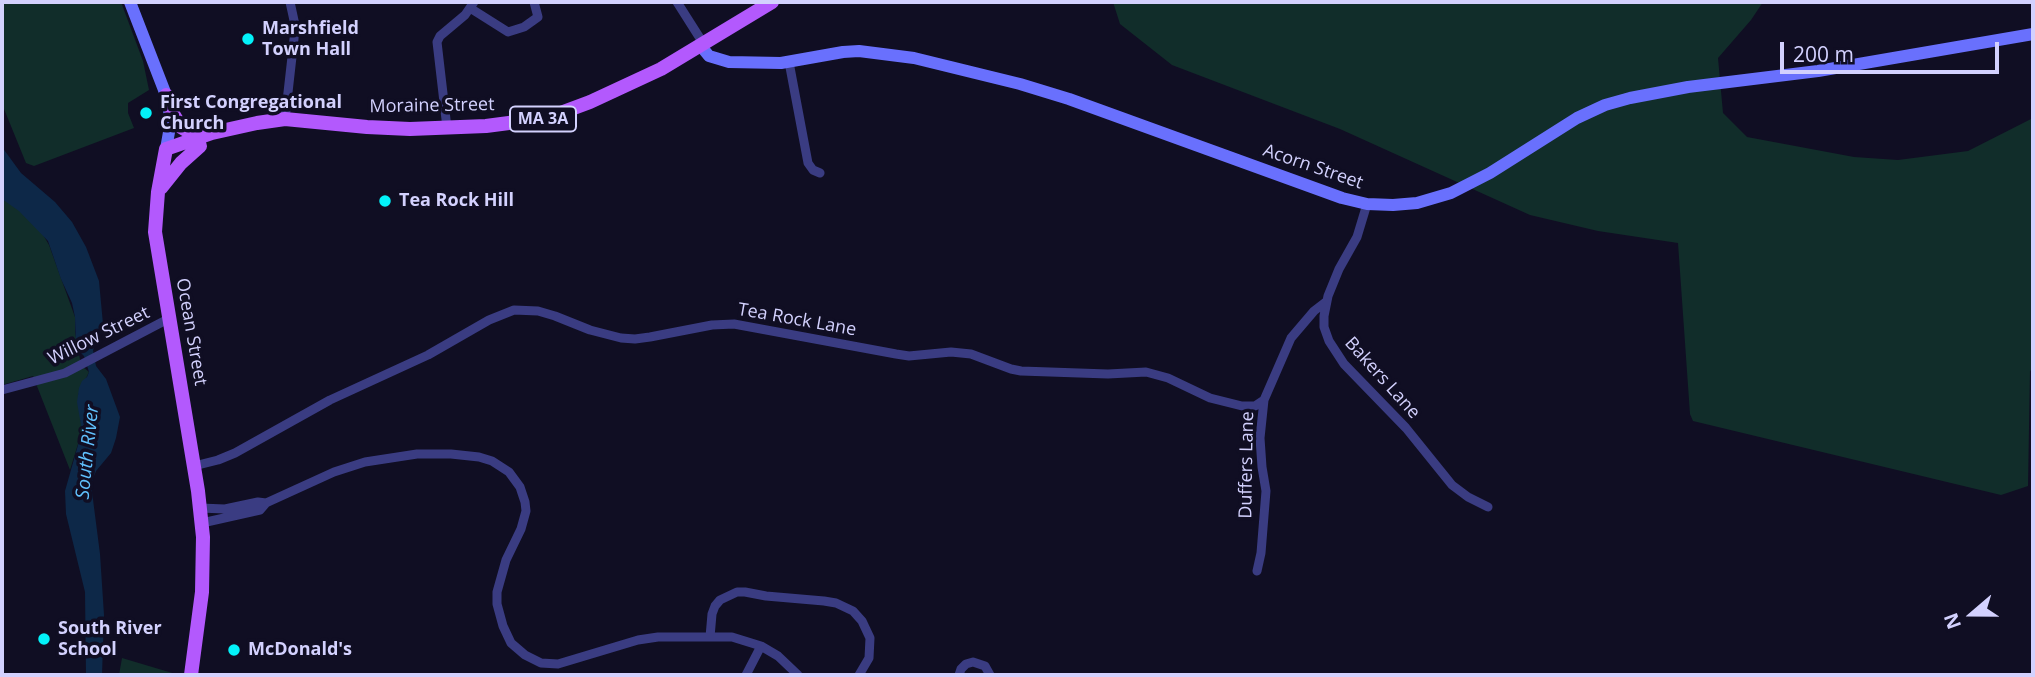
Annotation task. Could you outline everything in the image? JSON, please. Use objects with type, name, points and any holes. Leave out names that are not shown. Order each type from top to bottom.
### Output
[{"type":"main road","name":"Ocean Street","points":[[130,2],[166,95],[171,121],[158,192],[155,232],[202,523],[202,592],[191,675]]},
{"type":"main road","name":"Moraine Street","points":[[166,149],[212,133],[285,120],[367,127],[447,128],[516,123],[556,115],[661,69],[772,2]]},
{"type":"main road","name":"Acorn Street","points":[[701,44],[709,56],[719,60],[774,64],[859,51],[925,60],[1069,99],[1313,188],[1367,204],[1406,205],[1451,193],[1497,169],[1577,118],[1605,105],[1630,98],[1681,88],[1818,71],[2033,34]]},
{"type":"main road","points":[[166,95],[172,113],[181,127],[191,133],[212,133]]},
{"type":"main road","name":"Moraine Street","points":[[166,149],[189,150],[231,129]]},
{"type":"main road","name":"MA 3A","points":[[158,192],[181,163],[201,146]]},
{"type":"street","points":[[285,120],[295,25],[290,2]]},
{"type":"street","points":[[447,128],[437,42],[440,36],[472,5],[509,32],[524,27],[538,17],[534,2]]},
{"type":"street","points":[[677,2],[701,44]]},
{"type":"street","points":[[789,62],[808,163],[813,170],[820,173]]},
{"type":"street","name":"Bakers Lane","points":[[1367,204],[1357,237],[1335,278],[1327,301],[1324,327],[1329,341],[1338,357],[1406,428],[1452,485],[1488,507]]},
{"type":"street","points":[[1264,400],[1291,338],[1314,311],[1327,301]]},
{"type":"street","name":"Tea Rock Lane","points":[[194,466],[235,453],[330,400],[428,355],[489,320],[514,310],[538,311],[621,338],[642,338],[712,324],[734,324],[909,356],[951,352],[971,354],[1021,371],[1108,374],[1146,372],[1168,377],[1210,398],[1242,406],[1255,406],[1264,400]]},
{"type":"street","name":"Willow Street","points":[[2,390],[81,366],[168,319]]},
{"type":"street","name":"Duffers Lane","points":[[1257,571],[1266,491],[1260,438],[1264,400]]},
{"type":"street","points":[[202,523],[260,510],[266,503],[334,472],[383,458],[434,453],[472,456],[492,461],[516,480],[526,502],[521,529],[499,582],[497,604],[502,626],[524,656],[541,663],[558,664],[638,640],[658,637],[732,637],[761,646],[778,656],[798,675]]},
{"type":"street","points":[[200,508],[225,509],[258,502],[266,503]]},
{"type":"street","points":[[710,637],[715,606],[720,600],[737,593],[836,603],[853,611],[862,621],[870,638],[869,658],[859,675]]},
{"type":"street","points":[[746,675],[761,646]]},
{"type":"street","points":[[959,675],[966,664],[973,662],[985,666],[990,675]]},
{"type":"green space","points":[[2,2],[121,2],[143,61],[149,90],[128,103],[128,113],[134,128],[34,166],[26,163],[2,104]]},
{"type":"green space","points":[[1113,2],[1763,2],[1718,58],[1723,113],[1747,137],[1854,157],[1898,160],[1968,151],[2033,118],[2033,369],[2030,371],[2028,486],[2001,495],[1693,421],[1690,414],[1678,243],[1598,231],[1530,215],[1340,129],[1172,65],[1120,24]]},
{"type":"green space","points":[[2,197],[42,233],[49,245],[75,317],[81,365],[89,372],[78,395],[82,431],[70,470],[33,376],[2,385]]},
{"type":"green space","points":[[122,658],[179,675],[119,675]]},
{"type":"water","name":"South River","points":[[2,147],[21,173],[55,202],[72,222],[86,247],[99,281],[103,324],[93,350],[96,366],[106,379],[120,417],[111,453],[96,471],[91,484],[104,615],[102,675],[86,675],[85,592],[66,514],[65,491],[82,431],[77,402],[79,388],[89,372],[84,356],[76,348],[72,303],[48,241],[19,211],[2,199]]},
{"type":"place","name":"Marshfield Town Hall","points":[[248,39]]},
{"type":"place","name":"First Congregational Church","points":[[146,113]]},
{"type":"place","name":"Tea Rock Hill","points":[[385,201]]},
{"type":"place","name":"South River School","points":[[44,639]]},
{"type":"place","name":"McDonald's","points":[[234,650]]}]
